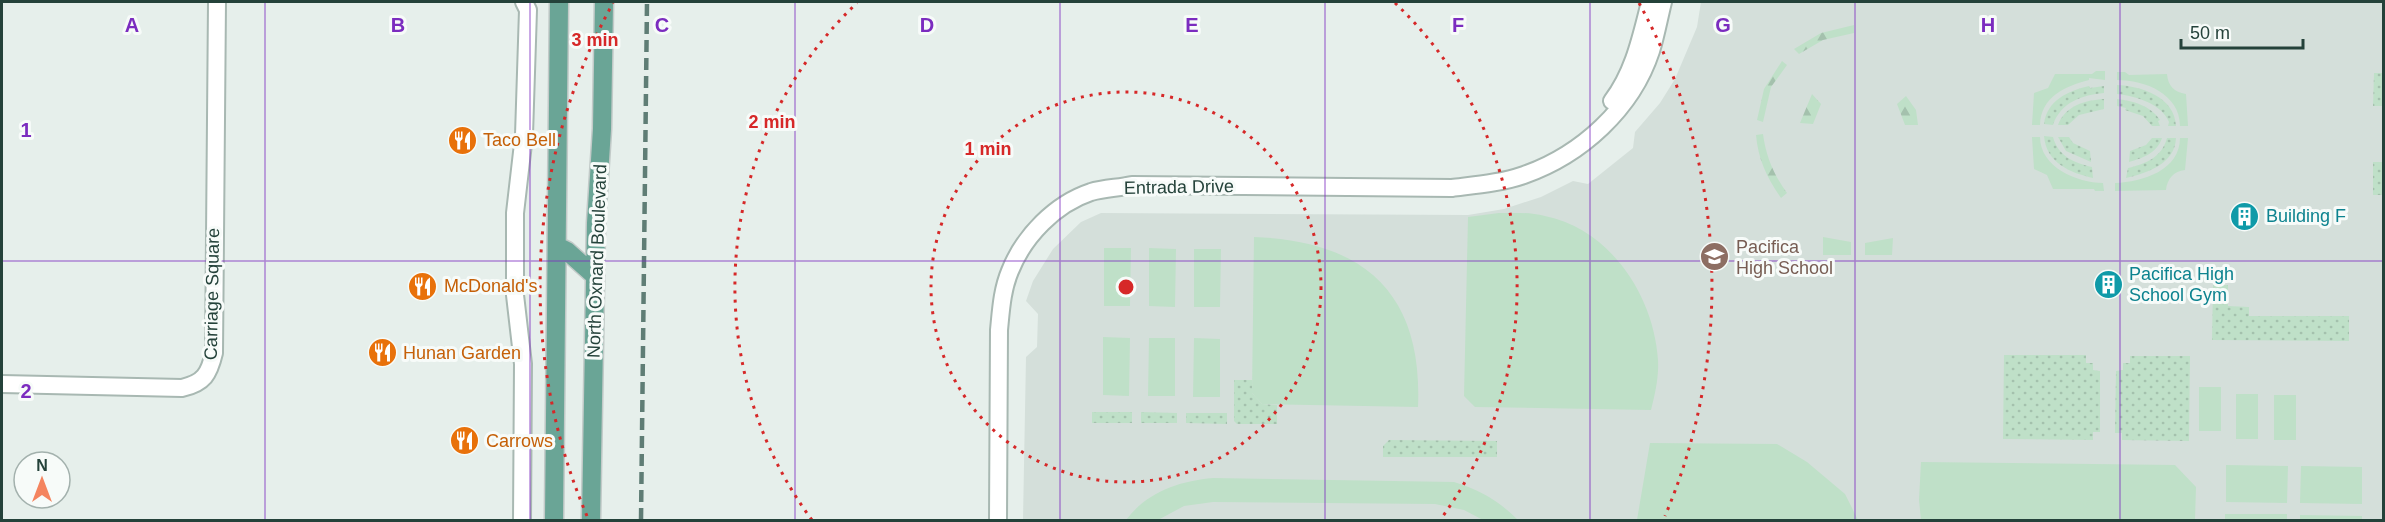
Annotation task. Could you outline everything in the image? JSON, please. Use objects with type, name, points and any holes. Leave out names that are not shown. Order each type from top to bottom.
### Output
[{"type":"main road","points":[[554,520],[559,2]]},
{"type":"main road","name":"North Oxnard Boulevard","points":[[591,520],[596,223],[602,129],[604,2]]},
{"type":"main road","points":[[557,246],[567,251],[595,276]]},
{"type":"street","name":"Carriage Square","points":[[2,384],[183,388],[193,386],[206,377],[214,353],[216,2]]},
{"type":"street","points":[[522,520],[524,364],[515,295],[515,213],[524,135],[528,10],[524,2]]},
{"type":"street","points":[[1589,141],[1620,91],[1637,55],[1650,2]]},
{"type":"street","name":"Entrada Drive","points":[[998,520],[999,330],[1002,300],[1010,271],[1024,246],[1041,225],[1065,204],[1092,192],[1132,185],[1452,188],[1491,184],[1524,176],[1554,162],[1589,141],[1619,109],[1634,88],[1651,52],[1664,2]]},
{"type":"shaded area","name":"Pacifica High School","points":[[1701,2],[2383,2],[2383,520],[1023,520],[1026,357],[1037,347],[1038,314],[1026,301],[1033,281],[1053,249],[1081,222],[1101,213],[1468,215],[1504,209],[1541,197],[1573,181],[1588,184],[1633,148],[1635,132],[1660,103],[1675,79],[1697,27]]},
{"type":"green space","points":[[1854,25],[1854,33],[1823,40],[1799,54],[1794,49],[1821,33]]},
{"type":"green space","points":[[1782,61],[1787,65],[1771,87],[1763,122],[1757,120],[1764,89]]},
{"type":"green space","points":[[2096,71],[2105,71],[2105,80],[2089,78],[2089,80],[2063,89],[2045,107],[2040,125],[2032,125],[2034,93],[2048,88],[2055,74],[2092,74]]},
{"type":"green space","points":[[2117,72],[2125,72],[2129,75],[2167,74],[2172,88],[2186,94],[2188,126],[2180,126],[2174,105],[2167,97],[2149,86],[2117,80]]},
{"type":"green space","points":[[2374,73],[2383,73],[2383,106],[2373,106]]},
{"type":"green space","points":[[2117,85],[2136,88],[2155,95],[2170,108],[2176,126],[2168,126],[2169,122],[2161,110],[2148,102],[2117,94]]},
{"type":"green space","points":[[2089,86],[2090,88],[2104,86],[2104,93],[2073,101],[2061,111],[2053,125],[2044,124],[2049,109],[2054,103],[2066,94]]},
{"type":"green space","points":[[1812,94],[1821,104],[1813,124],[1800,123]]},
{"type":"green space","points":[[1906,96],[1916,110],[1918,125],[1905,125],[1897,104]]},
{"type":"green space","points":[[2104,99],[2104,109],[2079,115],[2068,125],[2058,125],[2065,113],[2076,105]]},
{"type":"green space","points":[[2117,99],[2146,107],[2160,120],[2158,121],[2160,126],[2152,126],[2143,116],[2117,106]]},
{"type":"green space","points":[[1763,134],[1771,165],[1787,193],[1781,198],[1767,176],[1761,160],[1756,135]]},
{"type":"green space","points":[[2044,136],[2053,137],[2055,144],[2068,158],[2092,167],[2093,178],[2068,170],[2055,160],[2049,153]]},
{"type":"green space","points":[[2032,137],[2040,137],[2046,157],[2053,165],[2082,180],[2103,183],[2104,191],[2053,189],[2047,175],[2034,169]]},
{"type":"green space","points":[[2058,137],[2069,137],[2073,143],[2090,151],[2091,162],[2066,151]]},
{"type":"green space","points":[[2152,138],[2162,138],[2157,148],[2144,157],[2129,162],[2130,151],[2146,145]]},
{"type":"green space","points":[[2167,138],[2176,138],[2171,155],[2165,161],[2151,170],[2126,178],[2128,168],[2152,159],[2165,145]]},
{"type":"green space","points":[[2180,138],[2188,138],[2185,170],[2172,176],[2166,190],[2115,191],[2115,183],[2148,177],[2167,166],[2174,158]]},
{"type":"green space","points":[[2373,162],[2383,162],[2383,195],[2373,195]]},
{"type":"green space","points":[[1499,213],[1533,214],[1568,223],[1590,235],[1608,250],[1624,269],[1638,290],[1655,336],[1658,373],[1651,410],[1475,407],[1464,396],[1468,217]]},
{"type":"green space","points":[[1254,237],[1293,241],[1327,249],[1356,263],[1380,281],[1398,305],[1410,333],[1417,367],[1418,407],[1262,404],[1252,393]]},
{"type":"green space","points":[[1823,237],[1851,242],[1851,255],[1823,255]]},
{"type":"green space","points":[[1893,238],[1892,255],[1865,255],[1865,243]]},
{"type":"green space","points":[[1104,248],[1131,248],[1130,306],[1104,306]]},
{"type":"green space","points":[[1149,248],[1176,249],[1175,307],[1149,306]]},
{"type":"green space","points":[[1194,249],[1221,249],[1220,307],[1194,307]]},
{"type":"green space","points":[[2213,285],[2228,285],[2228,306],[2249,307],[2249,316],[2349,316],[2349,341],[2212,340]]},
{"type":"green space","points":[[1103,337],[1130,338],[1129,396],[1103,395]]},
{"type":"green space","points":[[1149,338],[1175,338],[1175,396],[1148,396]]},
{"type":"green space","points":[[1194,338],[1220,339],[1220,397],[1193,397]]},
{"type":"green space","points":[[2004,355],[2086,355],[2086,363],[2093,363],[2093,370],[2100,371],[2100,432],[2093,432],[2093,440],[2003,439]]},
{"type":"green space","points":[[2130,356],[2190,356],[2189,441],[2122,440],[2122,433],[2115,433],[2116,371],[2123,370],[2123,363],[2130,363]]},
{"type":"green space","points":[[1234,380],[1252,380],[1252,393],[1262,404],[1277,405],[1277,424],[1237,424],[1234,421]]},
{"type":"green space","points":[[2199,387],[2221,387],[2221,431],[2199,431]]},
{"type":"green space","points":[[2236,394],[2258,394],[2258,439],[2236,439]]},
{"type":"green space","points":[[2274,395],[2296,395],[2296,440],[2274,440]]},
{"type":"green space","points":[[1092,412],[1132,412],[1132,423],[1092,423]]},
{"type":"green space","points":[[1141,412],[1177,413],[1177,423],[1141,423]]},
{"type":"green space","points":[[1186,413],[1227,413],[1227,424],[1186,423]]},
{"type":"green space","points":[[1389,440],[1497,441],[1497,457],[1383,457],[1383,446]]},
{"type":"green space","points":[[1650,443],[1777,444],[1807,462],[1845,494],[1858,520],[1637,520]]},
{"type":"green space","points":[[1921,462],[2175,465],[2196,487],[2195,520],[1921,520],[1919,500]]},
{"type":"green space","points":[[2226,465],[2288,466],[2287,503],[2226,502]]},
{"type":"green space","points":[[2301,466],[2362,467],[2362,504],[2300,503]]},
{"type":"green space","points":[[1213,478],[1454,482],[1489,497],[1518,520],[1483,520],[1464,510],[1435,504],[1213,502],[1184,506],[1158,520],[1126,520],[1134,510],[1154,495],[1176,485]]},
{"type":"green space","points":[[2225,514],[2287,514],[2287,520],[2225,520]]},
{"type":"green space","points":[[2300,515],[2362,516],[2362,520],[2300,520]]},
{"type":"railway","points":[[641,520],[647,2]]},
{"type":"place","name":"Taco Bell","points":[[462,140]]},
{"type":"place","name":"Building F","points":[[2245,216]]},
{"type":"place","name":"Pacifica High School","points":[[1715,257]]},
{"type":"place","name":"Pacifica High School Gym","points":[[2108,284]]},
{"type":"place","name":"McDonald's","points":[[423,286]]},
{"type":"place","name":"Hunan Garden","points":[[382,353]]},
{"type":"place","name":"Carrows","points":[[465,441]]}]
